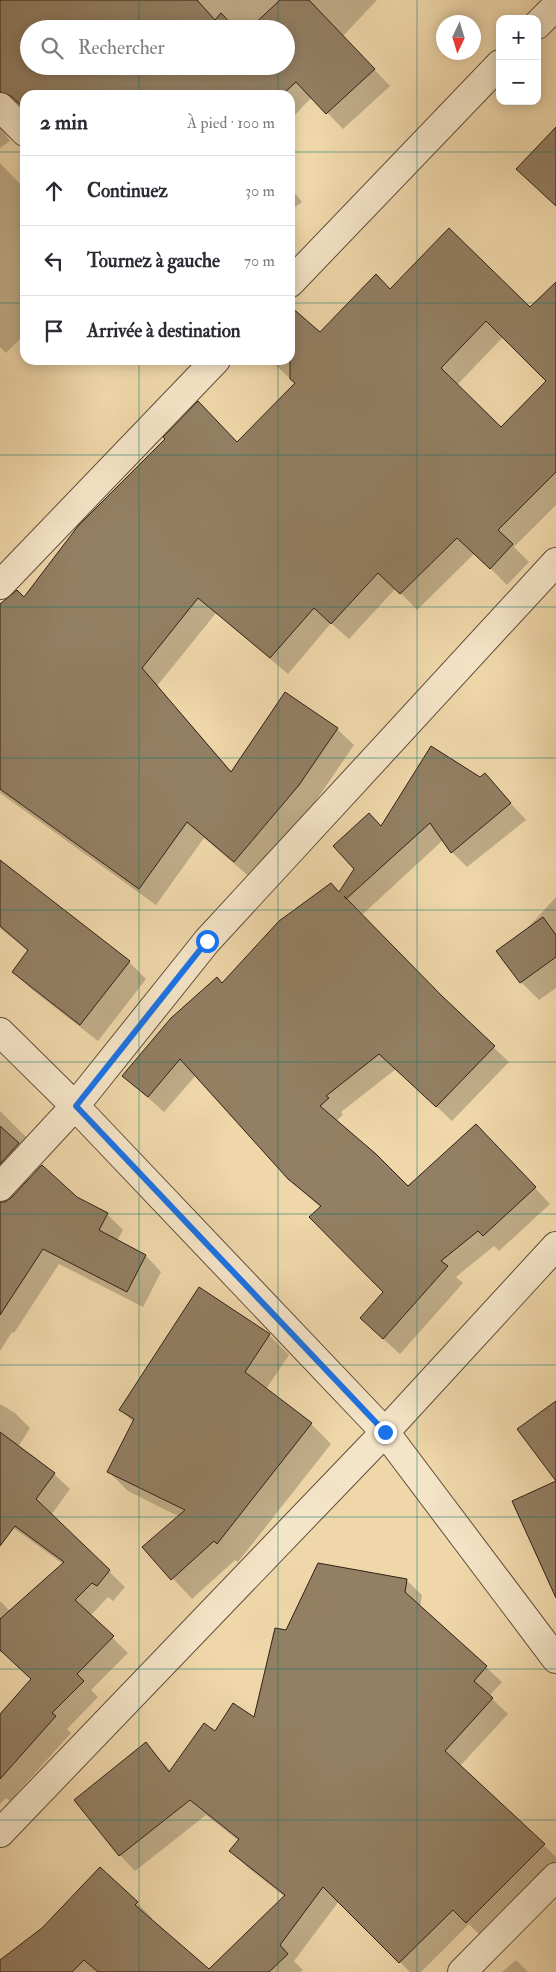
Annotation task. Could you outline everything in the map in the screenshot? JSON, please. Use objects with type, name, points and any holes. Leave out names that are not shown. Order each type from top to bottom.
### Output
[{"type":"street","points":[[541,21],[556,6]]},
{"type":"street","points":[[295,278],[496,68]]},
{"type":"street","points":[[0,107],[20,127]]},
{"type":"street","points":[[0,585],[211,365]]},
{"type":"street","points":[[0,1187],[76,1106],[207,941],[556,562]]},
{"type":"street","points":[[0,1032],[76,1106],[385,1432],[556,1659]]},
{"type":"street","points":[[0,1833],[385,1432],[556,1246]]},
{"type":"street","points":[[462,1972],[556,1876]]},
{"type":"building","points":[[0,0],[197,0],[215,20],[20,20],[20,75],[295,75],[295,20],[259,20],[280,0],[309,0],[375,69],[326,114],[296,82],[287,90],[20,90],[20,104],[11,96],[0,92]]},
{"type":"building","points":[[221,13],[228,20],[215,20]]},
{"type":"building","points":[[556,127],[556,206],[516,169]]},
{"type":"building","points":[[449,228],[530,307],[556,282],[556,472],[498,530],[513,544],[490,569],[457,538],[400,594],[378,573],[331,624],[314,608],[270,658],[198,598],[142,668],[231,772],[285,692],[338,728],[299,785],[234,862],[187,822],[139,889],[0,789],[0,604],[17,590],[24,597],[78,526],[165,439],[163,437],[198,401],[237,442],[295,383],[290,379],[290,365],[295,365],[295,310],[320,332],[376,274],[390,289]],"holes":[[[486,321],[546,381],[501,427],[441,368]]]},
{"type":"building","points":[[431,746],[480,777],[485,773],[511,803],[451,853],[430,823],[346,899],[442,996],[495,1046],[436,1107],[379,1054],[326,1096],[329,1098],[320,1106],[376,1154],[408,1186],[476,1124],[536,1187],[483,1236],[478,1231],[441,1261],[448,1266],[383,1339],[360,1318],[383,1292],[309,1217],[321,1206],[288,1179],[180,1059],[148,1097],[122,1076],[171,1018],[217,977],[222,983],[279,921],[331,883],[339,892],[354,869],[333,846],[369,813],[381,826]]},
{"type":"building","points":[[0,860],[130,961],[80,1025],[12,972],[28,950],[0,926]]},
{"type":"building","points":[[543,917],[556,935],[556,957],[520,983],[496,951]]},
{"type":"building","points":[[0,1126],[19,1143],[0,1164]]},
{"type":"building","points":[[42,1165],[77,1197],[108,1213],[99,1230],[146,1255],[127,1292],[43,1249],[0,1315],[0,1202],[5,1202],[11,1198]]},
{"type":"building","points":[[199,1287],[270,1334],[245,1372],[312,1423],[217,1544],[214,1541],[171,1580],[142,1547],[185,1510],[107,1472],[134,1419],[119,1410]]},
{"type":"building","points":[[556,1401],[556,1481],[517,1429]]},
{"type":"building","points":[[0,1432],[55,1473],[36,1499],[110,1570],[97,1586],[92,1583],[75,1600],[114,1636],[77,1674],[84,1681],[52,1713],[56,1716],[0,1779],[0,1714],[31,1679],[0,1650],[0,1619],[64,1562],[15,1526],[0,1546]]},
{"type":"building","points":[[556,1481],[556,1598],[512,1501]]},
{"type":"building","points":[[318,1563],[407,1579],[405,1592],[487,1666],[474,1681],[493,1698],[445,1751],[545,1844],[466,1923],[453,1910],[399,1963],[323,1887],[280,1945],[288,1954],[269,1972],[98,1972],[84,1960],[72,1972],[0,1972],[0,1960],[42,1928],[100,1867],[138,1902],[135,1905],[209,1969],[285,1895],[229,1851],[239,1839],[190,1800],[119,1856],[74,1800],[146,1742],[169,1772],[204,1723],[215,1731],[233,1703],[254,1717],[275,1628],[286,1630]]},
{"type":"route","points":[[207,941],[76,1106],[385,1432]]}]
